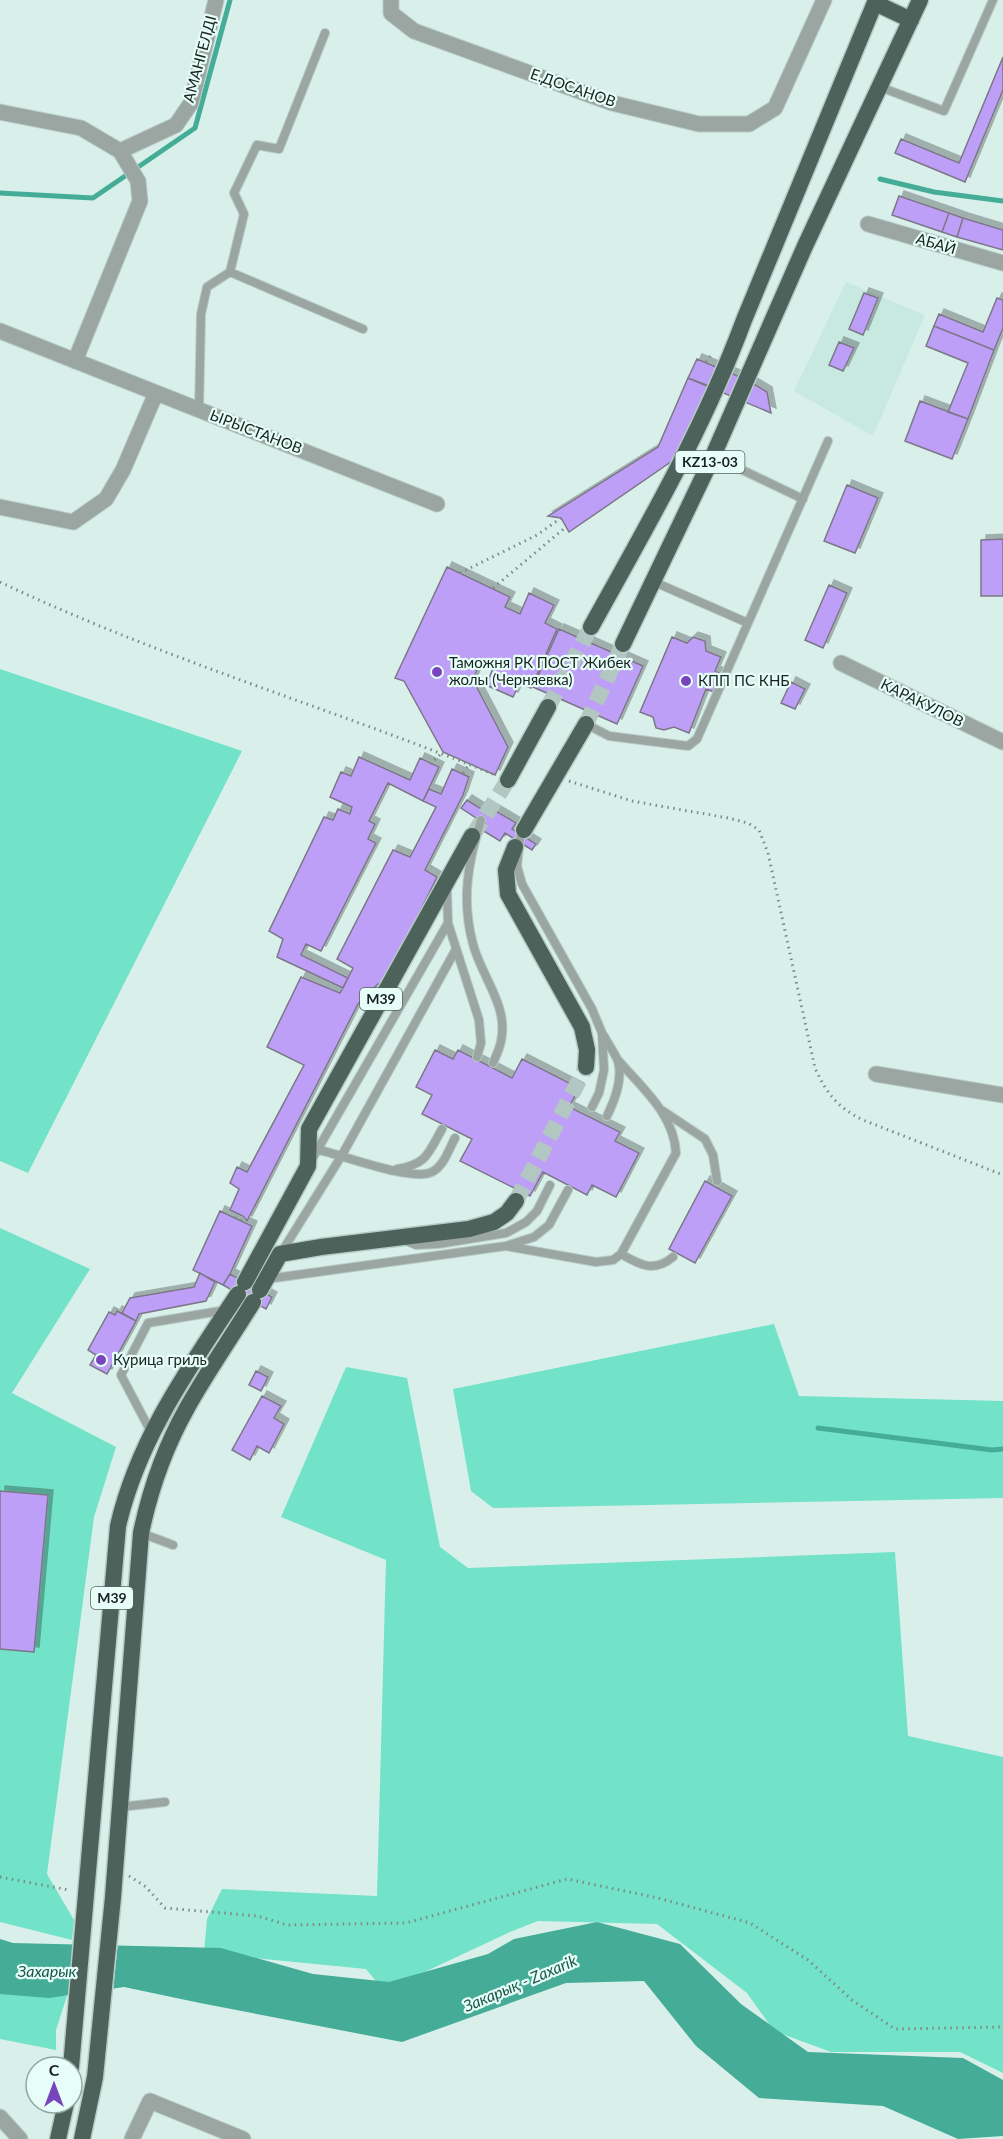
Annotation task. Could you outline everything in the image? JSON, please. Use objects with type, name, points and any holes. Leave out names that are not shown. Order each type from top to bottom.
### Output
[{"type":"highway","name":"KZ13-03","points":[[623,644],[713,456],[791,278],[920,0]]},
{"type":"highway","name":"KZ13-03","points":[[591,627],[678,471],[725,371],[875,1]]},
{"type":"highway","points":[[875,1],[911,21]]},
{"type":"highway","points":[[766,268],[791,278]]},
{"type":"highway","points":[[508,780],[548,707]]},
{"type":"highway","points":[[586,724],[519,838],[506,870],[508,894],[582,1028],[587,1050],[586,1067]]},
{"type":"highway","name":"M39","points":[[83,2136],[95,2078],[115,1867],[141,1533],[147,1504],[163,1458],[186,1409],[252,1290],[308,1166],[309,1129],[472,836]]},
{"type":"highway","points":[[280,1254],[469,1229],[494,1221],[507,1213],[516,1201]]},
{"type":"highway","name":"M39","points":[[72,2055],[118,1526],[125,1495],[151,1432],[228,1310],[252,1290],[280,1254]]},
{"type":"highway","points":[[64,2115],[60,2134],[83,2136]]},
{"type":"street","name":"АМАНГЕЛДІ","points":[[120,152],[176,125],[191,103],[216,0]]},
{"type":"street","name":"Е.ДОСАНОВ","points":[[391,0],[391,13],[414,32],[612,103],[699,124],[749,124],[775,108],[824,0]]},
{"type":"street","points":[[0,112],[81,128],[120,152],[138,181],[140,201],[75,361]]},
{"type":"street","name":"АБАЙ","points":[[868,224],[1003,263]]},
{"type":"street","name":"ЫРЫСТАНОВ","points":[[0,331],[437,504]]},
{"type":"street","points":[[0,507],[73,522],[106,499],[123,470],[156,393]]},
{"type":"street","name":"КАРАКУЛОВ","points":[[841,663],[1003,742]]},
{"type":"street","points":[[876,1074],[1003,1095]]},
{"type":"street","points":[[132,2139],[150,2101],[243,2139]]},
{"type":"street","points":[[0,2117],[20,2139]]},
{"type":"lane","points":[[880,87],[944,111],[993,0]]},
{"type":"lane","points":[[200,410],[201,314],[207,287],[230,272],[244,214],[234,193],[257,145],[279,149],[325,33]]},
{"type":"lane","points":[[230,272],[363,329]]},
{"type":"lane","points":[[586,724],[609,736],[688,746],[697,739],[828,441]]},
{"type":"lane","points":[[713,456],[803,499]]},
{"type":"lane","points":[[652,581],[748,622]]},
{"type":"lane","points":[[481,820],[470,857],[466,891],[473,945],[500,1012],[501,1040],[494,1063]]},
{"type":"lane","points":[[506,1246],[596,1262],[613,1260],[621,1254],[676,1153],[675,1138],[662,1111],[618,1060],[522,884],[517,866],[519,838]]},
{"type":"lane","points":[[447,882],[448,923],[455,951],[479,1020],[481,1043],[477,1057]]},
{"type":"lane","points":[[308,1166],[448,923]]},
{"type":"lane","points":[[280,1254],[342,1155],[455,951]]},
{"type":"lane","points":[[592,1107],[599,1093],[604,1070],[602,1034]]},
{"type":"lane","points":[[607,1116],[614,1103],[619,1077],[618,1060]]},
{"type":"lane","points":[[662,1111],[705,1139],[713,1155],[717,1181]]},
{"type":"lane","points":[[392,1170],[415,1166],[423,1159],[442,1129]]},
{"type":"lane","points":[[319,1150],[392,1170],[420,1175],[432,1172],[442,1164],[455,1138]]},
{"type":"lane","points":[[397,1238],[416,1245],[438,1244],[506,1233],[526,1222],[537,1211],[550,1185]]},
{"type":"lane","points":[[252,1290],[506,1246],[534,1237],[549,1225],[568,1190]]},
{"type":"lane","points":[[621,1254],[640,1265],[666,1263],[673,1257]]},
{"type":"lane","points":[[151,1432],[121,1375],[148,1323],[228,1310]]},
{"type":"lane","points":[[141,1533],[173,1545]]},
{"type":"lane","points":[[119,1808],[165,1802]]},
{"type":"path","points":[[460,573],[537,536],[561,518]]},
{"type":"path","points":[[493,588],[566,527]]},
{"type":"path","points":[[0,582],[67,614],[278,694],[408,740],[508,780]]},
{"type":"path","points":[[430,764],[443,752]]},
{"type":"path","points":[[463,773],[470,763]]},
{"type":"path","points":[[556,777],[632,801],[728,818],[759,830],[768,853],[814,1068],[825,1089],[843,1110],[863,1120],[1003,1175]]},
{"type":"path","points":[[235,1218],[238,1213]]},
{"type":"path","points":[[241,1221],[243,1216]]},
{"type":"path","points":[[115,1867],[146,1887],[165,1908],[258,1916],[286,1925],[406,1923],[567,1879],[658,1898],[750,1923],[808,1960],[852,2000],[895,2029],[1003,2027]]},
{"type":"path","points":[[0,1877],[87,1894]]},
{"type":"shaded area","points":[[846,282],[925,315],[873,436],[794,391]]},
{"type":"shaded area","points":[[0,669],[242,751],[28,1173],[0,1161]]},
{"type":"shaded area","points":[[0,1228],[90,1269],[12,1393],[116,1447],[94,1517],[47,1874],[74,1920],[72,1940],[0,1922]]},
{"type":"shaded area","points":[[774,1324],[799,1396],[1003,1401],[1003,1498],[493,1508],[471,1491],[453,1389]]},
{"type":"shaded area","points":[[346,1367],[407,1378],[440,1547],[468,1568],[895,1552],[908,1736],[1003,1757],[1003,2073],[960,2052],[831,2052],[774,2031],[747,1993],[657,1924],[538,1921],[384,1991],[366,1969],[204,1953],[207,1919],[222,1889],[377,1896],[386,1560],[281,1517]]},
{"type":"shaded area","points":[[0,1992],[67,1996],[56,2030],[56,2050],[0,2039]]},
{"type":"water","points":[[597,1922],[680,1944],[741,2004],[808,2052],[963,2058],[1003,2080],[1003,2136],[958,2139],[883,2106],[759,2098],[696,2046],[644,1981],[566,1983],[402,2042],[124,1987],[49,1998],[0,1994],[0,1939],[13,1943],[221,1948],[313,1974],[389,1982],[488,1954],[514,1939]]},
{"type":"pier","points":[[79,1941],[118,1942],[113,1991],[75,1997]]},
{"type":"building","points":[[1003,57],[1003,90],[965,182],[895,153],[901,139],[959,163]]},
{"type":"building","points":[[899,196],[949,213],[942,232],[892,215]]},
{"type":"building","points":[[949,213],[963,218],[957,237],[942,232]]},
{"type":"building","points":[[963,218],[1003,230],[1003,250],[957,237]]},
{"type":"building","points":[[864,293],[878,298],[863,335],[849,329]]},
{"type":"building","points":[[997,298],[1003,300],[1003,328],[994,350],[934,326],[939,314],[983,332]]},
{"type":"building","points":[[934,326],[994,350],[968,419],[948,412],[968,363],[926,346]]},
{"type":"building","points":[[839,342],[854,348],[843,371],[829,365]]},
{"type":"building","points":[[697,359],[747,380],[767,392],[771,413],[688,378]]},
{"type":"building","points":[[688,378],[709,386],[678,457],[569,532],[561,518],[548,516],[658,447]]},
{"type":"building","points":[[920,401],[968,419],[952,459],[905,441]]},
{"type":"building","points":[[847,485],[878,498],[855,553],[824,541]]},
{"type":"building","points":[[1003,539],[1003,596],[981,596],[981,540]]},
{"type":"building","name":"Таможня РК ПОСТ Жибек жолы (Черняевка)","points":[[447,567],[510,597],[505,607],[520,614],[529,593],[554,605],[545,623],[557,629],[531,688],[520,683],[513,697],[486,685],[494,666],[481,660],[473,680],[508,747],[495,775],[443,752],[404,681],[395,678]]},
{"type":"building","points":[[829,585],[847,593],[823,648],[805,640]]},
{"type":"building","points":[[559,629],[643,666],[617,724],[533,687]]},
{"type":"building","name":"КПП ПС КНБ","points":[[672,637],[687,643],[693,637],[705,641],[706,651],[721,657],[715,671],[721,674],[714,692],[706,689],[689,733],[674,727],[664,730],[656,728],[653,717],[640,712]]},
{"type":"building","points":[[791,682],[805,689],[795,709],[781,703]]},
{"type":"building","points":[[359,757],[410,780],[420,758],[439,767],[423,801],[388,783],[369,821],[375,824],[368,839],[376,843],[321,951],[306,944],[301,955],[348,978],[343,988],[277,957],[283,939],[269,931],[324,817],[333,820],[338,809],[350,814],[352,807],[330,797],[341,772],[351,776]]},
{"type":"building","points":[[452,769],[469,777],[463,795],[425,870],[437,877],[385,983],[378,984],[358,1004],[247,1221],[243,1216],[230,1210],[239,1189],[230,1183],[237,1167],[247,1172],[304,1065],[267,1047],[301,977],[340,993],[353,968],[337,959],[393,850],[410,857],[436,807],[423,801],[429,789],[441,794]]},
{"type":"building","points":[[467,800],[491,815],[494,810],[516,823],[512,829],[536,844],[532,850],[505,833],[500,841],[482,830],[485,824],[461,808]]},
{"type":"building","points":[[435,1050],[453,1059],[458,1050],[512,1078],[522,1059],[579,1088],[569,1107],[620,1132],[615,1141],[639,1153],[616,1197],[592,1185],[587,1195],[543,1172],[530,1196],[460,1161],[472,1139],[422,1114],[432,1095],[416,1087]]},
{"type":"building","points":[[705,1181],[732,1196],[695,1263],[669,1249]]},
{"type":"building","points":[[220,1211],[252,1226],[223,1285],[193,1270]]},
{"type":"building","points":[[200,1273],[215,1282],[206,1301],[139,1314],[136,1321],[122,1313],[130,1298],[194,1287]]},
{"type":"building","points":[[230,1274],[272,1297],[266,1309],[223,1285]]},
{"type":"building","points":[[117,1311],[136,1321],[107,1374],[90,1365],[96,1355],[88,1350],[109,1312],[115,1315]]},
{"type":"building","points":[[256,1371],[268,1377],[261,1391],[249,1385]]},
{"type":"building","points":[[262,1396],[281,1406],[274,1418],[284,1424],[269,1453],[257,1446],[250,1460],[232,1450]]},
{"type":"building","points":[[0,1491],[48,1495],[34,1652],[0,1649]]},
{"type":"waterway","points":[[0,193],[93,198],[195,128],[230,0]]},
{"type":"waterway","points":[[880,179],[934,192],[1003,201]]},
{"type":"waterway","points":[[818,1428],[992,1450],[1003,1449]]},
{"type":"tunnel","points":[[548,707],[591,627]]},
{"type":"tunnel","points":[[586,724],[623,644]]},
{"type":"tunnel","points":[[473,835],[508,780]]},
{"type":"tunnel","points":[[516,1201],[586,1067]]},
{"type":"place","name":"Таможня РК ПОСТ Жибек жолы (Черняевка)","points":[[437,672]]},
{"type":"place","name":"КПП ПС КНБ","points":[[686,681]]},
{"type":"place","name":"Курица гриль","points":[[101,1360]]},
{"type":"water label","name":"Захарык","points":[[47,1971]]},
{"type":"water label","name":"Закарық - Zaxarik","points":[[520,1983]]}]
